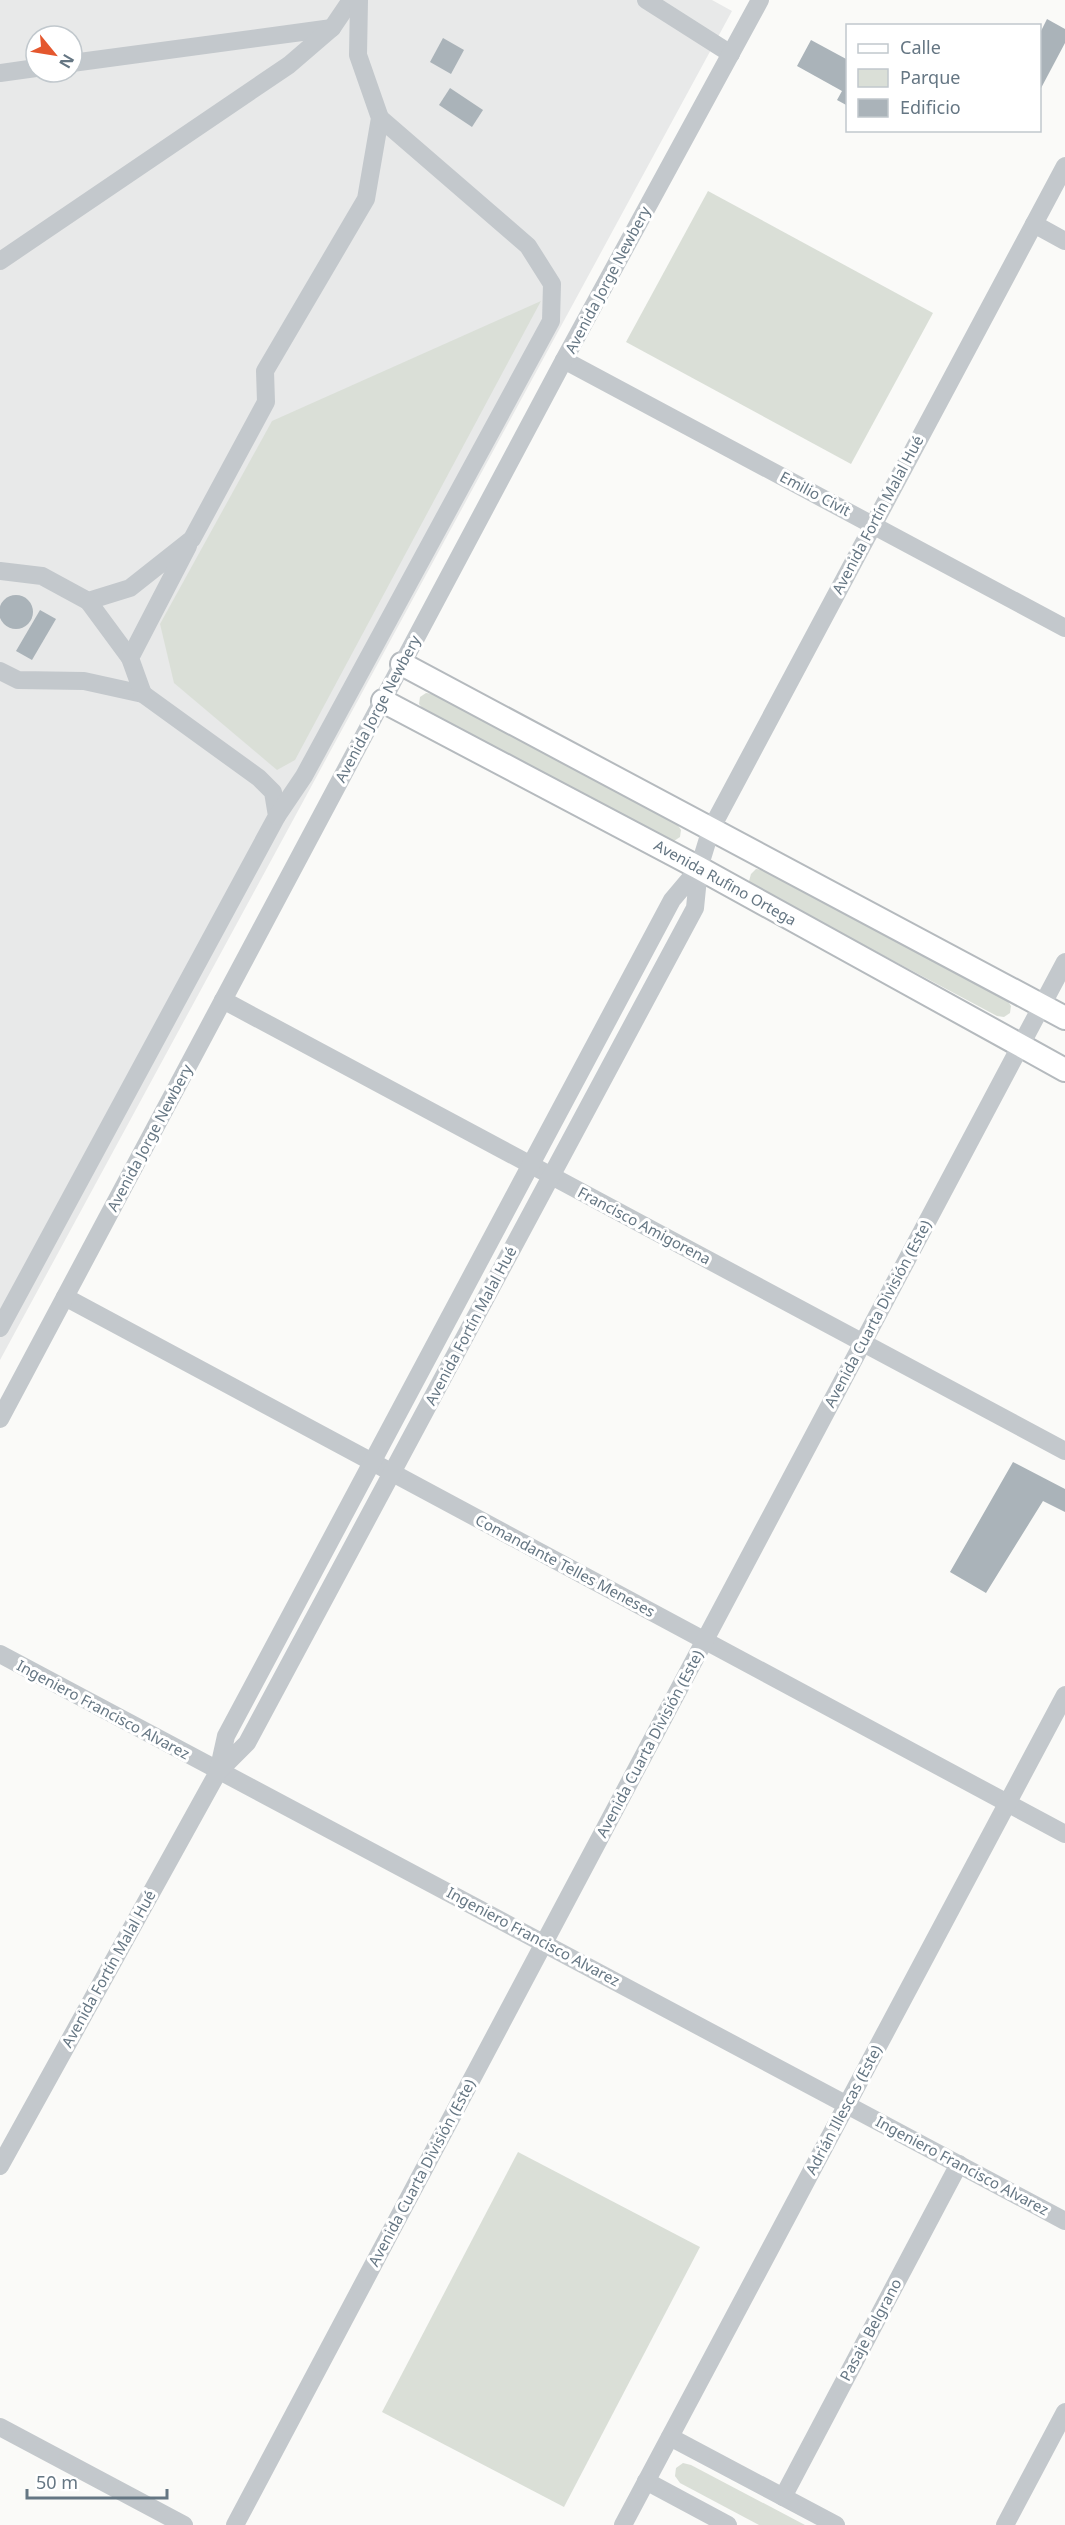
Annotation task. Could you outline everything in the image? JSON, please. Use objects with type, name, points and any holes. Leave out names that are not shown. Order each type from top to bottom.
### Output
[{"type":"main road","points":[[402,664],[1065,1018]]},
{"type":"main road","name":"Avenida Rufino Ortega","points":[[383,701],[699,868],[1065,1070]]},
{"type":"street","points":[[0,261],[289,65],[332,28],[351,0]]},
{"type":"street","points":[[130,658],[266,402],[265,371],[366,199],[380,118],[358,56],[359,0]]},
{"type":"street","points":[[646,0],[731,54]]},
{"type":"street","name":"Avenida Jorge Newbery","points":[[0,1419],[564,360],[760,0]]},
{"type":"street","points":[[84,61],[332,28]]},
{"type":"street","points":[[0,73],[24,70]]},
{"type":"street","points":[[0,1328],[278,816],[304,776],[551,321],[552,284],[528,246],[380,118]]},
{"type":"street","name":"Avenida Fortín Malal Hué","points":[[0,2166],[218,1772],[247,1743],[695,908],[699,868],[711,829],[1065,166]]},
{"type":"street","points":[[1034,224],[1065,241]]},
{"type":"street","name":"Emilio Civit","points":[[564,360],[1065,628]]},
{"type":"street","points":[[88,601],[130,588],[192,539]]},
{"type":"street","points":[[0,571],[42,576],[88,601],[130,658],[143,694]]},
{"type":"street","points":[[0,671],[18,680],[84,681],[143,694],[259,778],[273,792],[278,816]]},
{"type":"street","name":"Avenida Fortín Malal Hué","points":[[218,1772],[226,1736],[672,900],[699,868]]},
{"type":"street","name":"Avenida Cuarta División (Este)","points":[[235,2525],[1065,962]]},
{"type":"street","name":"Francisco Amigorena","points":[[223,1000],[1065,1451]]},
{"type":"street","name":"Comandante Telles Meneses","points":[[65,1297],[1065,1834]]},
{"type":"street","name":"Ingeniero Francisco Alvarez","points":[[0,1654],[1065,2221]]},
{"type":"street","name":"Adrián Illescas (Este)","points":[[623,2525],[1065,1695]]},
{"type":"street","name":"Pasaje Belgrano","points":[[783,2497],[959,2164]]},
{"type":"street","points":[[1005,2525],[1065,2412]]},
{"type":"street","points":[[0,2427],[184,2525]]},
{"type":"street","points":[[670,2436],[836,2525]]},
{"type":"street","points":[[646,2481],[728,2525]]},
{"type":"shaded area","points":[[0,0],[712,0],[732,11],[0,1360]]},
{"type":"green space","points":[[708,191],[933,313],[851,464],[626,342]]},
{"type":"green space","points":[[541,301],[295,760],[277,770],[174,683],[160,624],[272,421]]},
{"type":"green space","points":[[426,693],[433,694],[677,824],[681,830],[680,837],[674,841],[667,840],[424,710],[419,704],[420,697]]},
{"type":"green space","points":[[756,869],[763,870],[1007,1000],[1011,1006],[1010,1013],[1004,1017],[997,1016],[753,886],[749,881]]},
{"type":"green space","points":[[518,2152],[700,2247],[564,2507],[382,2412]]},
{"type":"green space","points":[[683,2463],[691,2465],[805,2525],[759,2525],[680,2483],[675,2476],[676,2468]]},
{"type":"building","points":[[1047,19],[1065,29],[1065,43],[1041,88],[1041,31]]},
{"type":"building","points":[[443,38],[464,50],[451,74],[430,62]]},
{"type":"building","points":[[811,40],[846,59],[846,105],[837,100],[842,91],[797,66]]},
{"type":"building","points":[[450,88],[483,110],[472,127],[439,105]]},
{"type":"building","points":[[16,595],[28,600],[33,612],[28,624],[16,629],[4,624],[-1,612],[4,600]]},
{"type":"building","points":[[40,610],[56,619],[32,660],[16,651]]},
{"type":"building","points":[[1013,1462],[1065,1489],[1065,1512],[1043,1501],[986,1593],[950,1572]]}]
